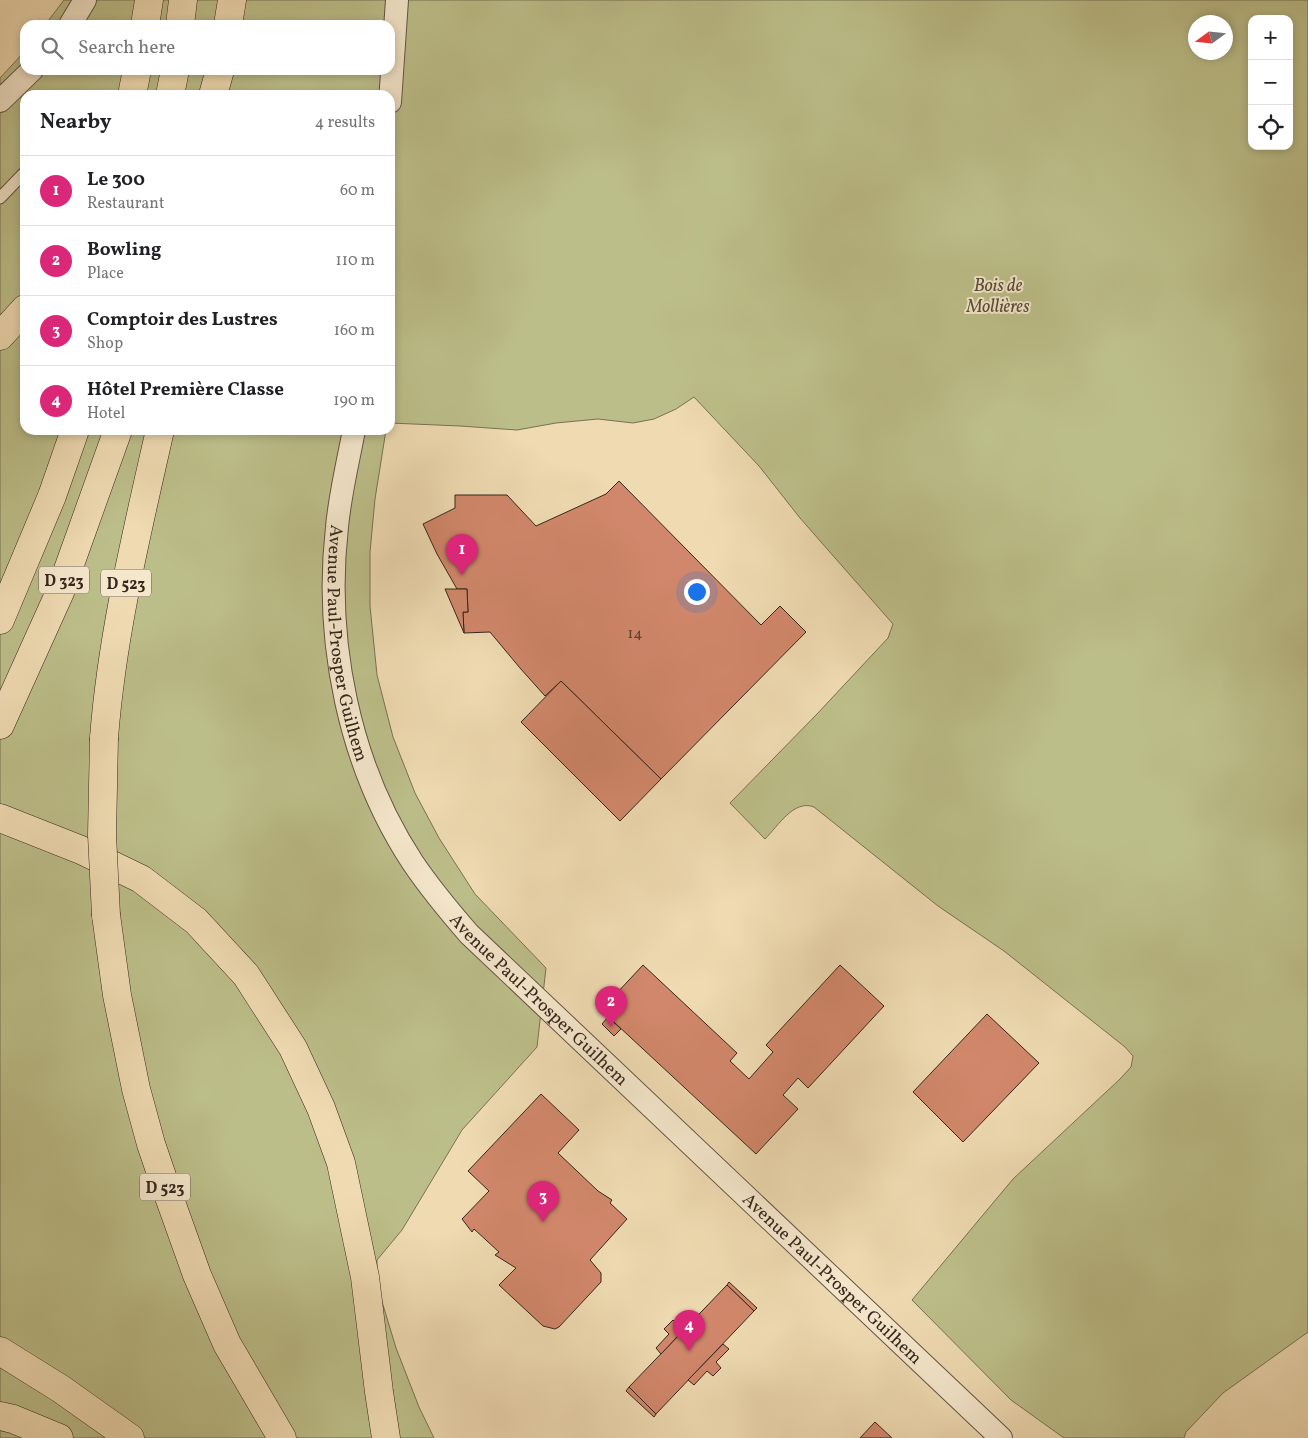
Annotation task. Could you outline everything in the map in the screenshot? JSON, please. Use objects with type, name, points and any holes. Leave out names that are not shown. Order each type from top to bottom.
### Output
[{"type":"highway","points":[[146,20],[149,0]]},
{"type":"highway","points":[[181,20],[183,0]]},
{"type":"highway","points":[[229,20],[232,0]]},
{"type":"highway","points":[[133,90],[136,75]]},
{"type":"highway","points":[[171,90],[174,75]]},
{"type":"highway","points":[[0,336],[20,314]]},
{"type":"highway","name":"D 323","points":[[0,620],[52,496],[73,435]]},
{"type":"highway","name":"D 323","points":[[0,725],[60,592],[116,435]]},
{"type":"highway","name":"D 523","points":[[159,435],[119,616],[107,704],[104,738],[102,835],[106,915],[117,995],[134,1080],[160,1172],[197,1275],[227,1344],[282,1438]]},
{"type":"highway","points":[[0,818],[81,850],[141,878],[196,921],[246,975],[293,1048],[321,1108],[341,1163],[365,1277],[386,1438]]},
{"type":"highway","points":[[0,1351],[61,1389],[130,1438]]},
{"type":"highway","points":[[0,1416],[13,1419],[59,1438]]},
{"type":"street","points":[[73,20],[85,0]]},
{"type":"street","points":[[395,20],[396,0]]},
{"type":"street","points":[[0,101],[27,75]]},
{"type":"street","points":[[391,90],[392,75]]},
{"type":"street","name":"Avenue Paul-Prosper Guilhem","points":[[353,435],[336,526],[334,616],[337,655],[354,730],[366,766],[380,801],[412,861],[436,895],[469,934],[1000,1438]]},
{"type":"lane","points":[[0,198],[20,177]]},
{"type":"green space","name":"Bois de Mollières","points":[[64,0],[1308,0],[1308,1332],[1223,1393],[1186,1432],[1184,1438],[1064,1438],[1011,1400],[912,1300],[1013,1179],[1120,1079],[1131,1067],[1133,1056],[1125,1047],[1004,951],[938,906],[814,807],[800,807],[793,810],[765,839],[730,803],[888,638],[893,624],[800,518],[759,466],[694,397],[676,409],[654,419],[633,423],[598,419],[556,423],[517,430],[395,423],[395,90],[20,90],[20,435],[385,435],[375,499],[370,552],[370,606],[377,675],[393,737],[415,793],[439,838],[475,894],[546,968],[537,1047],[462,1130],[402,1230],[377,1260],[377,1285],[396,1348],[419,1407],[434,1438],[0,1438],[0,78],[20,56],[20,75],[395,75],[395,20],[49,20]]},
{"type":"building","points":[[619,481],[761,625],[780,606],[806,632],[661,779],[561,681],[545,696],[490,632],[464,633],[463,612],[468,612],[467,589],[457,589],[423,524],[455,508],[455,495],[507,495],[536,526],[606,494]]},
{"type":"building","points":[[445,589],[467,589],[468,612],[463,612],[464,633]]},
{"type":"building","points":[[561,681],[661,779],[620,821],[521,722]]},
{"type":"building","points":[[643,965],[737,1053],[730,1061],[749,1079],[773,1052],[766,1045],[840,965],[884,1006],[808,1088],[798,1078],[783,1095],[798,1109],[756,1154],[601,1010]]},
{"type":"building","points":[[987,1014],[1039,1063],[963,1142],[913,1092]]},
{"type":"building","points":[[608,1017],[621,1029],[614,1036],[602,1024]]},
{"type":"building","points":[[541,1094],[579,1130],[558,1153],[598,1191],[612,1200],[610,1203],[627,1219],[590,1260],[601,1273],[601,1282],[555,1329],[543,1326],[499,1285],[516,1268],[495,1255],[499,1252],[474,1229],[472,1232],[462,1219],[489,1191],[468,1171]]},
{"type":"building","points":[[729,1282],[757,1308],[754,1311],[727,1285]]},
{"type":"building","points":[[727,1285],[754,1311],[656,1414],[629,1387]]},
{"type":"building","points":[[690,1311],[696,1317],[661,1354],[656,1348],[669,1334],[664,1329],[673,1320],[678,1325]]},
{"type":"building","points":[[723,1344],[729,1349],[716,1362],[721,1368],[713,1376],[707,1371],[694,1385],[688,1380]]},
{"type":"building","points":[[629,1387],[656,1414],[654,1417],[626,1391]]},
{"type":"building","points":[[875,1422],[892,1438],[860,1438]]},
{"type":"place","name":"Le 300","points":[[462,575]]},
{"type":"place","name":"Bowling","points":[[611,1027]]},
{"type":"place","name":"Comptoir des Lustres","points":[[543,1222]]},
{"type":"place","name":"Hôtel Première Classe","points":[[689,1351]]}]
